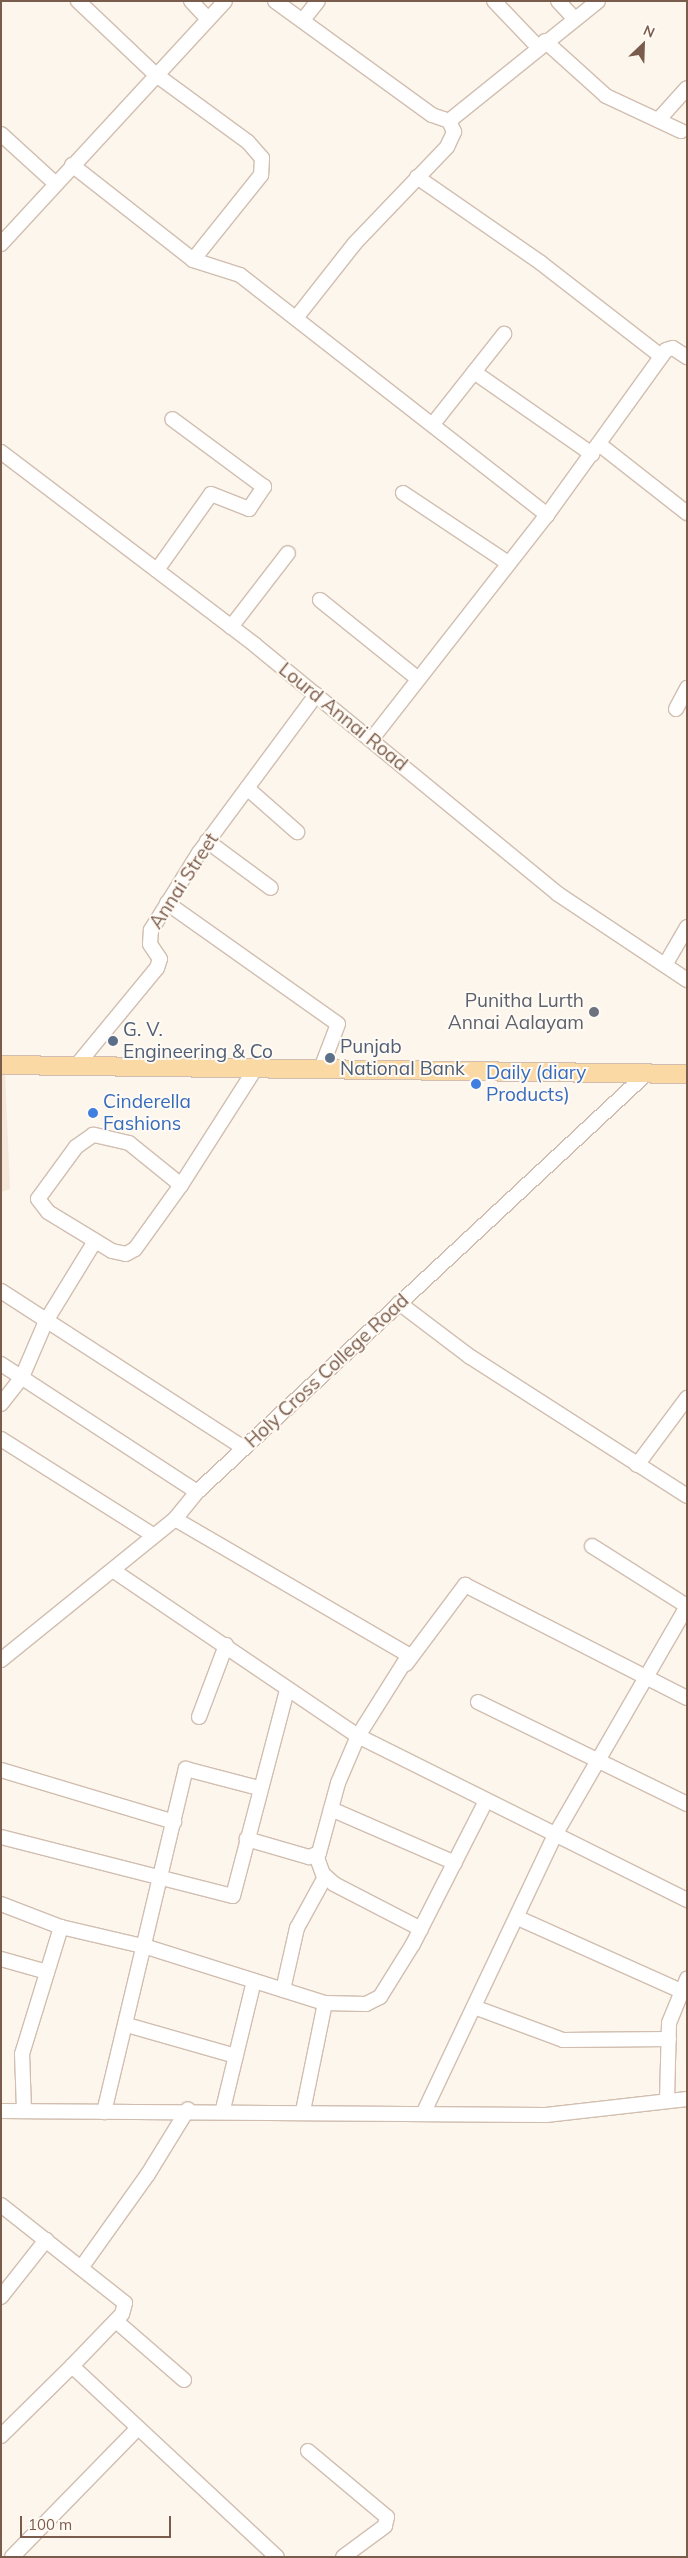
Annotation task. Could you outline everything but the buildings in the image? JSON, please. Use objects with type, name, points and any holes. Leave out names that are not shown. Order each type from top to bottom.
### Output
[{"type":"main road","points":[[1,1065],[322,1066],[687,1074]]},
{"type":"street","points":[[78,1],[155,74],[248,142],[264,164],[261,175],[192,260]]},
{"type":"street","points":[[191,1],[206,17]]},
{"type":"street","points":[[1,244],[206,17],[225,1]]},
{"type":"street","points":[[275,1],[432,115],[449,120]]},
{"type":"street","points":[[303,20],[318,1]]},
{"type":"street","points":[[494,1],[542,44],[606,96],[660,118],[681,131]]},
{"type":"street","points":[[558,1],[575,19]]},
{"type":"street","points":[[449,120],[598,1]]},
{"type":"street","points":[[660,118],[687,88]]},
{"type":"street","points":[[296,318],[355,243],[453,140],[449,120]]},
{"type":"street","points":[[1,134],[56,184]]},
{"type":"street","points":[[72,165],[192,260],[240,275],[433,424],[547,516]]},
{"type":"street","points":[[417,177],[541,263],[661,356]]},
{"type":"street","points":[[433,424],[504,334]]},
{"type":"street","points":[[371,740],[417,678],[547,516],[661,356],[669,347],[687,357]]},
{"type":"street","points":[[474,372],[595,449],[687,513]]},
{"type":"street","points":[[157,570],[211,494],[248,509],[264,487],[172,419]]},
{"type":"street","name":"Lourd Annai Road","points":[[1,452],[231,627],[558,894],[687,980]]},
{"type":"street","points":[[403,493],[508,563]]},
{"type":"street","points":[[231,627],[288,553]]},
{"type":"street","points":[[320,600],[417,678]]},
{"type":"street","points":[[676,709],[687,688]]},
{"type":"street","name":"Annai Street","points":[[77,1065],[157,968],[160,959],[148,937],[208,841],[316,695]]},
{"type":"street","points":[[247,788],[297,832]]},
{"type":"street","points":[[208,841],[271,888]]},
{"type":"street","points":[[168,903],[336,1022],[339,1031],[322,1066]]},
{"type":"street","points":[[665,965],[687,927]]},
{"type":"street","points":[[181,1185],[128,1143],[114,1137],[86,1136],[38,1199],[48,1212],[112,1251],[126,1254],[135,1249],[181,1185],[257,1066]]},
{"type":"street","name":"Holy Cross College Road","points":[[1,1660],[114,1571],[153,1535],[174,1519],[197,1492],[646,1074]]},
{"type":"street","points":[[1,1404],[22,1376],[46,1321],[95,1241]]},
{"type":"street","points":[[1,1291],[244,1448]]},
{"type":"street","points":[[399,1303],[469,1356],[687,1496]]},
{"type":"street","points":[[1,1364],[197,1492]]},
{"type":"street","points":[[637,1465],[687,1398]]},
{"type":"street","points":[[1,1439],[153,1535]]},
{"type":"street","points":[[174,1519],[404,1650],[409,1655],[405,1666]]},
{"type":"street","points":[[424,2112],[518,1918],[555,1835],[687,1606],[592,1546]]},
{"type":"street","points":[[114,1571],[226,1645],[287,1690],[358,1736],[687,1900]]},
{"type":"street","points":[[421,1929],[325,1877],[316,1855],[358,1736],[405,1666],[465,1585],[687,1698]]},
{"type":"street","points":[[199,1717],[226,1645]]},
{"type":"street","points":[[1,1837],[162,1876],[232,1896],[259,1788],[287,1690]]},
{"type":"street","points":[[478,1702],[687,1804]]},
{"type":"street","points":[[104,2112],[146,1947],[186,1769],[259,1788]]},
{"type":"street","points":[[1,1770],[174,1822]]},
{"type":"street","points":[[1,1904],[61,1927],[146,1947],[325,2004],[374,2002],[421,1929],[486,1801]]},
{"type":"street","points":[[331,1809],[454,1863]]},
{"type":"street","points":[[246,1840],[316,1855]]},
{"type":"street","points":[[283,1990],[298,1928],[325,1877]]},
{"type":"street","points":[[518,1918],[684,1985],[673,2005],[669,2039],[667,2100]]},
{"type":"street","points":[[24,2110],[22,2054],[61,1927]]},
{"type":"street","points":[[1,1959],[47,1972]]},
{"type":"street","points":[[223,2109],[254,1981]]},
{"type":"street","points":[[303,2111],[325,2004]]},
{"type":"street","points":[[474,2007],[562,2040],[669,2039]]},
{"type":"street","points":[[127,2025],[236,2056]]},
{"type":"street","points":[[1,2110],[104,2112],[188,2108],[546,2115],[687,2099]]},
{"type":"street","points":[[81,2268],[148,2174],[188,2108]]},
{"type":"street","points":[[1,2205],[125,2303],[116,2321],[1,2436]]},
{"type":"street","points":[[1,2297],[46,2240]]},
{"type":"street","points":[[116,2321],[184,2380]]},
{"type":"street","points":[[72,2366],[136,2430],[277,2557]]},
{"type":"street","points":[[12,2557],[136,2430]]},
{"type":"street","points":[[308,2451],[387,2517],[385,2526],[344,2557]]},
{"type":"shaded area","points":[[1,1072],[5,1072],[10,1189],[1,1192]]},
{"type":"place","name":"Punitha Lurth Annai Aalayam","points":[[594,1012]]},
{"type":"place","name":"G. V. Engineering & Co","points":[[113,1041]]},
{"type":"place","name":"Punjab National Bank","points":[[330,1058]]},
{"type":"place","name":"Daily (diary Products)","points":[[476,1084]]},
{"type":"place","name":"Cinderella Fashions","points":[[93,1113]]}]
